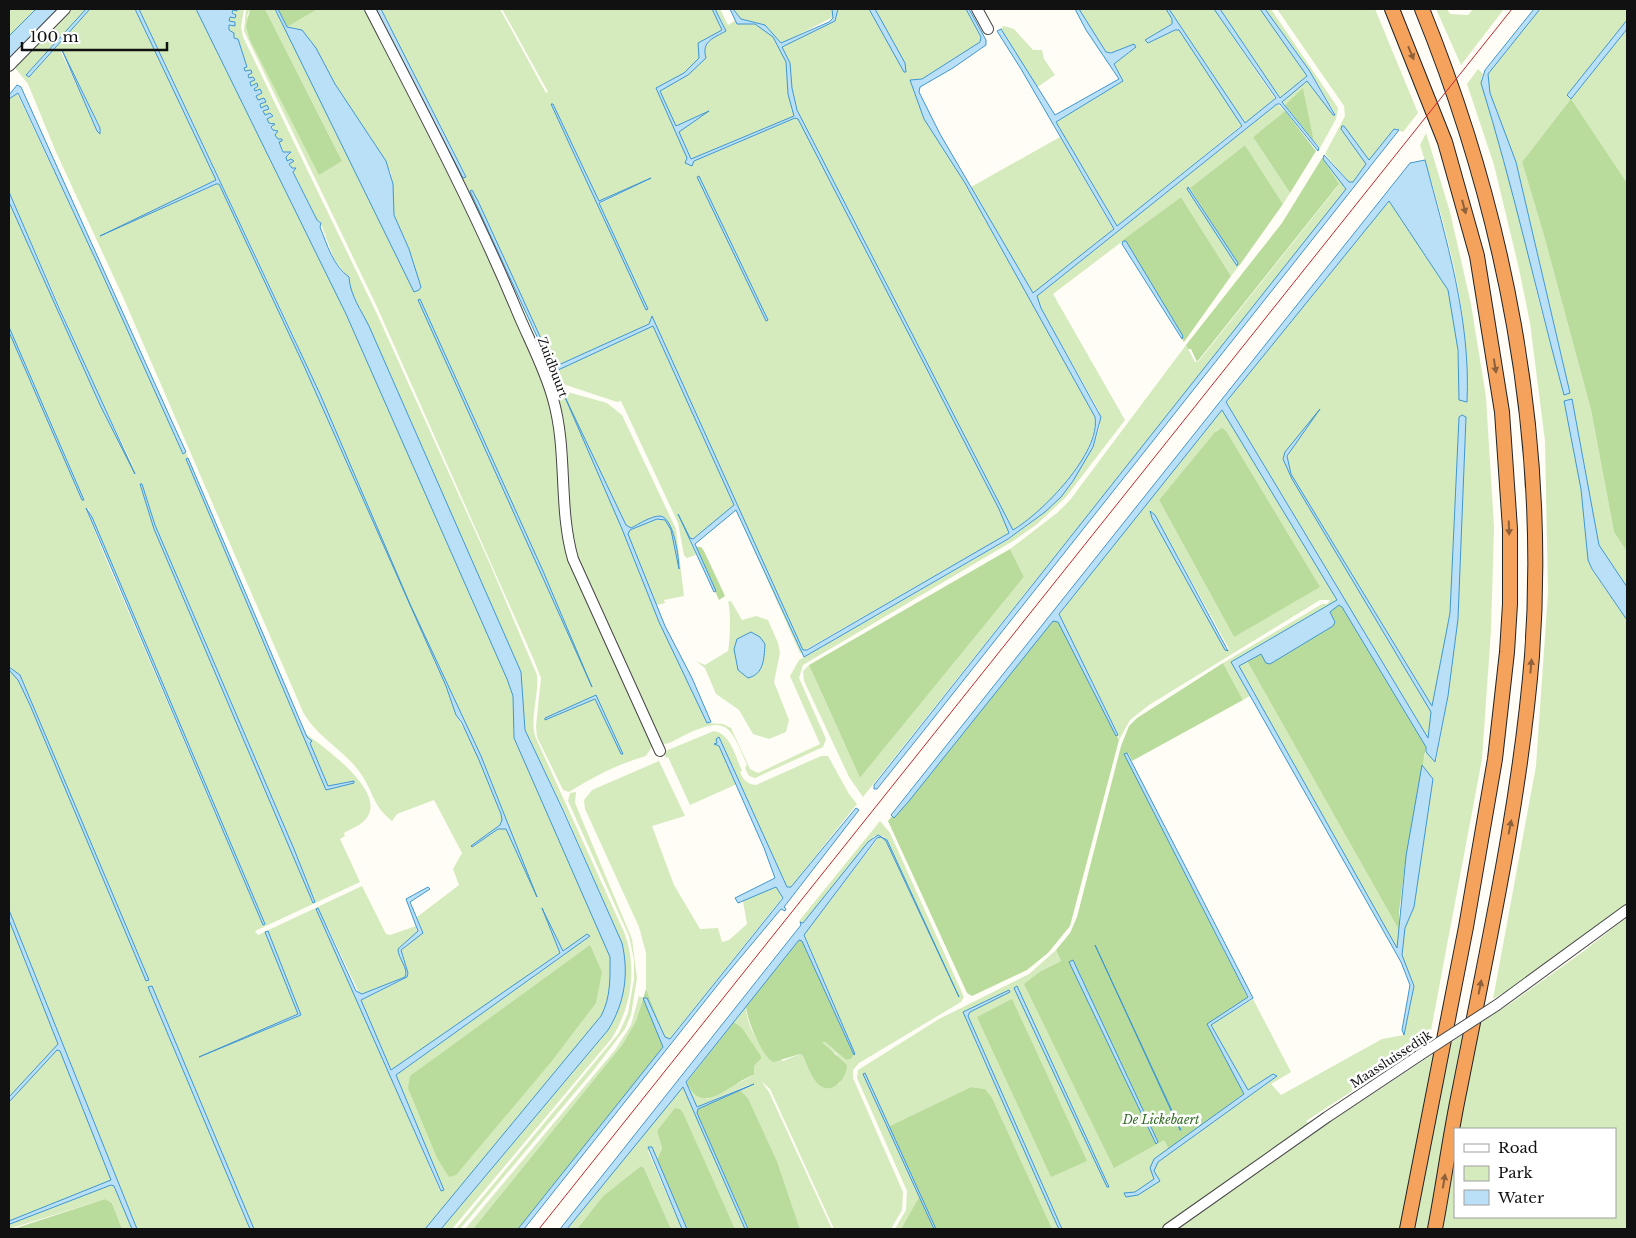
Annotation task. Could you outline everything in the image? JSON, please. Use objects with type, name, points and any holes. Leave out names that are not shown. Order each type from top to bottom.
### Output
[{"type":"highway","points":[[1392,9],[1445,142],[1476,256],[1502,412],[1510,529],[1510,604],[1507,652],[1495,758],[1466,927],[1408,1229]]},
{"type":"highway","points":[[1422,9],[1469,134],[1486,194],[1507,288],[1521,368],[1530,447],[1534,586],[1526,712],[1512,817],[1457,1101],[1435,1229]]},
{"type":"street","points":[[9,66],[64,9]]},
{"type":"street","name":"Zuidbuurt","points":[[370,9],[466,197],[548,385],[559,426],[566,536],[574,560],[660,751]]},
{"type":"street","points":[[976,9],[988,28]]},
{"type":"street","name":"Maassluissedijk","points":[[1168,1229],[1327,1117],[1497,1005],[1627,910]]},
{"type":"green space","points":[[9,9],[36,9],[9,36]]},
{"type":"green space","points":[[69,9],[86,9],[26,75],[29,77],[90,9],[135,9],[216,179],[213,183],[100,235],[219,184],[304,366],[446,686],[456,715],[476,750],[505,817],[481,756],[410,604],[294,337],[139,9],[196,9],[346,314],[507,679],[513,696],[514,738],[609,952],[611,960],[611,985],[601,1016],[425,1229],[254,1229],[148,987],[250,1229],[137,1229],[9,910],[9,332],[82,500],[84,499],[9,327],[9,202],[101,407],[136,472],[92,381],[9,192],[9,99],[17,93],[100,269],[183,454],[186,452],[188,458],[186,459],[326,790],[355,782],[326,787],[305,733],[352,772],[369,798],[370,810],[364,821],[344,833],[345,836],[340,839],[360,882],[255,931],[258,935],[362,886],[386,934],[390,935],[416,926],[417,933],[398,949],[406,970],[405,977],[360,995],[328,928],[316,909],[342,964],[440,1191],[444,1190],[396,1075],[590,936],[563,951],[543,908],[560,954],[393,1070],[390,1069],[361,1000],[406,978],[407,968],[401,950],[423,933],[417,917],[459,885],[453,869],[462,853],[434,800],[397,814],[392,821],[386,816],[381,811],[367,783],[356,768],[316,730],[303,712],[123,297],[56,152],[28,84],[16,67]],"holes":[[[63,51],[100,128],[100,134],[61,52]],[[142,484],[155,525],[294,849],[315,901],[313,902],[154,529],[140,485]],[[88,508],[265,924],[263,925],[86,509]],[[266,932],[301,1015],[198,1057],[298,1014]]]},
{"type":"green space","points":[[237,9],[244,9],[241,27],[243,37],[377,314],[490,564],[537,675],[533,721],[535,736],[624,932],[631,959],[628,1000],[619,1026],[612,1038],[452,1229],[441,1229],[608,1030],[618,1009],[624,988],[624,954],[622,943],[564,810],[525,730],[521,672],[369,326],[348,284],[350,280],[334,259],[320,221],[317,220],[293,171],[295,167],[292,168],[285,157],[291,154],[284,152],[275,134],[278,131],[273,131],[272,122],[269,123],[267,119],[272,116],[270,113],[265,115],[263,111],[267,105],[262,108],[260,104],[266,101],[264,98],[258,100],[256,96],[260,89],[255,91],[250,82],[253,77],[249,78],[247,74],[252,73],[251,70],[245,71],[244,68],[247,67],[238,39],[234,38],[229,31],[230,17],[235,18],[233,10],[236,11]]},
{"type":"green space","points":[[246,9],[250,9],[247,16],[342,161],[265,9],[275,9],[350,157],[421,287],[409,249],[394,215],[391,173],[373,141],[335,84],[316,48],[302,30],[287,27],[318,9],[364,9],[370,16],[425,121],[514,317],[521,325],[555,413],[563,527],[654,743],[646,756],[606,771],[569,792],[563,790],[537,737],[536,726],[541,678],[533,658],[378,309],[244,31]]},
{"type":"green space","points":[[250,9],[265,9],[342,161],[319,175],[250,40],[246,26]]},
{"type":"green space","points":[[278,9],[318,9],[287,27]]},
{"type":"green space","points":[[372,9],[376,9],[463,178],[466,176],[381,9],[500,9],[546,93],[548,92],[502,9],[713,9],[725,27],[715,9],[720,9],[728,25],[736,20],[730,9],[834,9],[833,17],[781,44],[783,45],[835,21],[838,9],[869,9],[905,72],[873,9],[966,9],[981,37],[980,42],[922,79],[910,80],[924,119],[965,183],[1095,417],[1095,428],[1091,440],[1078,467],[1060,492],[1043,510],[1011,532],[800,653],[734,505],[693,539],[690,538],[679,515],[696,555],[687,558],[684,555],[678,523],[621,401],[617,402],[548,379]],"holes":[[[551,104],[553,104],[599,202],[651,178],[599,204],[646,310]],[[472,190],[478,201],[554,367],[649,324],[651,322],[650,317],[729,493],[653,326],[556,371],[553,376],[470,191]]]},
{"type":"green space","points":[[1079,9],[1166,9],[1172,19],[1172,23],[1146,40],[1148,43],[1175,30],[1179,30],[1242,125],[1117,226],[1056,122],[1123,81],[1114,64],[1130,52],[1106,52]]},
{"type":"green space","points":[[1169,9],[1214,9],[1276,100],[1245,123]]},
{"type":"green space","points":[[1220,9],[1260,9],[1307,76],[1280,98]]},
{"type":"green space","points":[[1265,9],[1271,9],[1338,108],[1336,119],[1320,148],[1314,141],[1303,89],[1285,105],[1283,100],[1308,80],[1333,115],[1335,113],[1309,70]]},
{"type":"green space","points":[[1277,9],[1375,9],[1418,113],[1403,132],[1394,129],[1369,161],[1344,126],[1341,129],[1366,164],[1353,182],[1349,182],[1325,154],[1345,116],[1344,106]]},
{"type":"green space","points":[[1436,9],[1447,9],[1450,14],[1468,15],[1473,9],[1504,9],[1461,65]]},
{"type":"green space","points":[[1540,9],[1627,9],[1627,20],[1567,95],[1571,99],[1627,29],[1627,183],[1571,100],[1522,162],[1591,410],[1614,532],[1627,552],[1627,587],[1599,545],[1572,400],[1564,402],[1581,489],[1588,560],[1592,570],[1627,620],[1627,904],[1574,947],[1507,993],[1503,993],[1493,999],[1536,766],[1548,593],[1545,441],[1530,323],[1519,269],[1494,165],[1467,84],[1478,69],[1483,74],[1481,79],[1512,186],[1539,302],[1564,395],[1570,392],[1516,162],[1489,93],[1488,74]]},
{"type":"green space","points":[[1004,26],[1014,29],[1033,50],[1042,50],[1044,59],[1055,75],[1036,88],[999,30]]},
{"type":"green space","points":[[1303,88],[1314,141],[1285,105]]},
{"type":"green space","points":[[1571,99],[1627,183],[1627,552],[1614,532],[1591,410],[1522,162]]},
{"type":"green space","points":[[1277,104],[1285,111],[1253,137],[1290,193],[1283,204],[1245,145],[1190,188],[1239,266],[1231,276],[1181,197],[1053,294],[1125,420],[1066,497],[1036,525],[1013,541],[803,665],[799,678],[826,739],[823,747],[755,778],[749,776],[745,768],[747,765],[731,733],[719,725],[698,729],[670,743],[662,744],[572,549],[558,393],[564,391],[607,403],[622,415],[676,529],[684,596],[664,600],[665,603],[657,605],[624,535],[659,622],[707,723],[723,724],[731,728],[750,769],[758,773],[820,744],[790,676],[799,660],[1009,539],[1055,503],[1093,447],[1100,426],[1099,411],[1041,308],[1037,296]]},
{"type":"green space","points":[[1285,111],[1316,151],[1290,193],[1253,137]]},
{"type":"green space","name":"De Lickebaert","points":[[1426,133],[1450,212],[1471,304],[1486,397],[1494,527],[1491,630],[1482,759],[1429,1041],[1306,1121],[1316,1131],[1511,1003],[1584,951],[1627,917],[1627,1229],[937,1229],[985,1089],[971,1087],[889,1127],[919,1197],[901,1229],[895,1229],[906,1210],[907,1191],[857,1078],[858,1070],[939,1019],[1029,974],[1056,950],[1061,961],[1041,971],[1212,962],[1234,1011],[1253,999],[1291,1072],[1271,1084],[1281,1095],[1382,1039],[1404,1035],[1414,986],[1402,955],[1405,928],[1414,907],[1433,779],[1422,765],[1426,752],[1436,761],[1448,696],[1458,619],[1466,417],[1459,418],[1450,613],[1432,706],[1291,474],[1287,460],[1290,450],[1283,459],[1292,479],[1431,712],[1428,738],[1226,402],[1389,201],[1448,290],[1453,310],[1460,371],[1467,402],[1467,369],[1461,304],[1439,207],[1420,145]]},
{"type":"green space","points":[[1060,137],[1114,230],[1032,294],[971,187]]},
{"type":"green space","points":[[1245,145],[1283,204],[1239,266],[1190,188]]},
{"type":"green space","points":[[1323,157],[1347,189],[863,797],[849,777],[804,681],[803,671],[809,665],[860,778],[1024,577],[1010,549],[1057,513],[1070,500],[1186,345],[1195,362],[1198,362],[1338,186]]},
{"type":"green space","points":[[1322,158],[1339,184],[1197,362],[1191,349],[1188,349],[1186,345],[1282,223]]},
{"type":"green space","points":[[1181,197],[1231,276],[1184,342],[1123,240]]},
{"type":"green space","points":[[1220,410],[1224,411],[1337,600],[1231,662],[1250,696],[1243,700],[1223,663],[1322,604],[1327,604],[1330,600],[1320,600],[1149,705],[1130,720],[1119,740],[1118,734],[1059,614]],"holes":[[[1218,429],[1234,637],[1159,500]],[[1155,515],[1229,649],[1225,650],[1152,517]]]},
{"type":"green space","points":[[1222,428],[1226,431],[1320,587],[1234,637],[1159,500],[1215,432]]},
{"type":"green space","points":[[695,547],[701,547],[704,551],[725,596],[719,600]]},
{"type":"green space","points":[[1010,549],[1024,577],[860,778],[809,665]]},
{"type":"green space","points":[[731,601],[742,620],[756,616],[768,620],[778,643],[780,653],[774,682],[789,720],[786,732],[769,739],[753,734],[739,710],[716,694],[705,668],[696,661],[705,665],[728,651],[730,611],[728,602]]},
{"type":"green space","points":[[1338,605],[1342,607],[1426,747],[1406,856],[1399,913],[1399,930],[1247,661],[1262,653],[1266,663],[1270,664],[1333,626],[1335,622],[1330,612]]},
{"type":"green space","points":[[1054,612],[1119,740],[1070,926],[1048,953],[1027,970],[972,996],[967,993],[888,821]]},
{"type":"green space","points":[[1247,661],[1399,930],[1397,949],[1239,666]]},
{"type":"green space","name":"De Lickebaert","points":[[1223,663],[1243,700],[1132,761],[1128,753],[1125,755],[1248,998],[1207,1024],[1244,1093],[1169,1149],[1164,1140],[1114,1168],[1024,984],[1041,971],[1061,961],[1056,950],[1070,933],[1077,917],[1121,746],[1129,726],[1137,718]]},
{"type":"green space","points":[[714,731],[720,733],[729,742],[742,771],[740,772],[741,775],[748,783],[756,785],[821,756],[828,756],[849,794],[857,804],[667,1042],[646,989],[646,953],[639,927],[585,809],[584,800],[592,790],[659,761],[685,816],[652,826],[674,885],[700,929],[718,928],[722,942],[729,940],[747,924],[742,896],[781,877],[737,784],[690,805],[668,757],[666,758],[663,752]]},
{"type":"green space","points":[[576,792],[575,803],[632,939],[637,978],[631,1015],[625,1029],[593,1071],[460,1229],[456,1229],[619,1033],[628,1013],[634,979],[634,960],[629,936],[568,801],[570,793]]},
{"type":"green space","points":[[880,821],[890,833],[964,997],[961,1002],[859,1063],[853,1070],[853,1078],[903,1192],[902,1210],[891,1229],[834,1229],[770,1089],[761,1081],[769,1092],[832,1229],[800,1229],[777,1161],[748,1098],[740,1090],[753,1083],[697,1107],[686,1082],[746,1004],[751,1029],[767,1053],[783,1061],[800,1054],[820,1086],[832,1087],[840,1083],[837,1054],[829,1050],[822,1042],[825,1042],[846,1060],[851,1059],[855,1054],[804,934],[879,837],[886,841],[959,997],[887,840],[883,836],[874,836],[803,923],[799,921]],"holes":[[[735,1022],[746,1034],[761,1059],[754,1066],[754,1075],[707,1099],[688,1082]]]},
{"type":"green space","points":[[9,920],[58,1044],[9,1097]]},
{"type":"green space","points":[[799,940],[802,941],[854,1055],[851,1059],[846,1060],[825,1042],[822,1042],[847,1065],[842,1080],[833,1087],[823,1087],[818,1084],[803,1056],[800,1054],[774,1062],[770,1059],[760,1046],[746,1010],[746,1004]]},
{"type":"green space","points":[[590,945],[602,972],[596,1003],[551,1062],[456,1175],[449,1177],[437,1158],[408,1088],[410,1076]]},
{"type":"green space","points":[[646,989],[667,1042],[518,1229],[473,1229],[622,1045],[636,1021]]},
{"type":"green space","points":[[639,996],[643,998],[636,1021],[622,1045],[473,1229],[465,1229],[615,1050],[631,1025]]},
{"type":"green space","points":[[1012,999],[1087,1161],[1051,1177],[977,1017]]},
{"type":"green space","points":[[734,1022],[742,1028],[761,1056],[761,1059],[754,1066],[754,1075],[718,1095],[701,1098],[693,1093],[687,1082]]},
{"type":"green space","points":[[60,1045],[132,1229],[122,1229],[112,1203],[105,1199],[9,1229],[9,1100]]},
{"type":"green space","points":[[681,1087],[684,1087],[693,1106],[745,1229],[735,1229],[680,1109],[657,1131],[662,1148],[657,1160],[652,1147],[648,1151],[682,1229],[671,1229],[644,1168],[641,1166],[603,1196],[577,1229],[567,1229]]},
{"type":"green space","points":[[971,1087],[985,1089],[992,1098],[1052,1229],[901,1229],[919,1197],[888,1127]]},
{"type":"green space","points":[[740,1090],[748,1098],[777,1161],[800,1229],[748,1229],[697,1113],[698,1109]]},
{"type":"green space","points":[[675,1108],[680,1109],[683,1113],[735,1229],[687,1229],[657,1160],[662,1148],[657,1131]]},
{"type":"green space","points":[[641,1166],[644,1168],[671,1229],[577,1229],[603,1196]]},
{"type":"green space","points":[[105,1199],[112,1203],[122,1229],[13,1229]]},
{"type":"water","points":[[36,9],[59,9],[9,60],[9,36]]},
{"type":"water","points":[[86,9],[90,9],[29,77],[26,75]]},
{"type":"water","points":[[135,9],[139,9],[320,394],[410,604],[481,756],[537,897],[506,829],[498,829],[471,846],[500,825],[502,820],[501,814],[479,760],[462,723],[456,715],[446,686],[304,366],[219,184],[100,236],[216,180]]},
{"type":"water","points":[[196,9],[237,9],[237,11],[233,10],[232,13],[236,15],[235,18],[230,17],[229,21],[235,22],[235,26],[229,25],[229,30],[234,33],[234,38],[238,39],[247,67],[244,68],[245,71],[251,70],[252,73],[248,75],[249,78],[253,77],[255,80],[250,82],[251,86],[257,83],[258,86],[254,89],[255,91],[260,89],[262,93],[256,96],[258,100],[264,98],[266,102],[260,104],[261,108],[267,105],[269,109],[263,111],[265,115],[270,113],[273,116],[267,119],[269,123],[275,124],[271,127],[273,130],[278,131],[275,135],[278,139],[282,139],[279,142],[283,152],[291,152],[286,157],[287,161],[291,159],[294,161],[289,164],[292,168],[296,168],[293,172],[317,220],[321,223],[320,227],[331,254],[339,267],[349,277],[359,308],[369,326],[521,672],[525,730],[622,943],[625,965],[624,988],[614,1020],[608,1030],[441,1229],[425,1229],[601,1016],[608,995],[610,957],[514,738],[513,696],[507,679],[346,314]]},
{"type":"water","points":[[275,9],[278,9],[287,27],[302,30],[316,48],[335,84],[386,161],[393,184],[394,215],[409,249],[421,287],[419,290],[414,292]]},
{"type":"water","points":[[376,9],[381,9],[466,177],[463,178]]},
{"type":"water","points":[[712,9],[715,9],[726,31],[713,38],[707,44],[705,48],[706,58],[688,75],[660,91],[676,126],[709,111],[679,132],[691,159],[794,116],[788,94],[786,62],[773,37],[755,24],[737,24],[730,9],[733,9],[741,19],[765,25],[781,43],[829,22],[833,18],[832,9],[838,9],[835,21],[782,47],[790,63],[792,88],[797,110],[1013,530],[1039,510],[1067,481],[1089,447],[1094,431],[1095,417],[965,183],[924,119],[910,80],[922,79],[980,42],[981,37],[966,9],[969,9],[986,40],[986,45],[953,68],[920,87],[919,92],[940,134],[1033,293],[1114,229],[997,31],[1001,29],[1055,115],[1119,79],[1086,30],[1075,9],[1079,9],[1106,52],[1111,53],[1134,44],[1136,47],[1114,64],[1123,81],[1056,122],[1117,226],[1242,126],[1179,30],[1175,30],[1148,43],[1145,40],[1172,24],[1172,19],[1166,9],[1169,9],[1245,123],[1276,98],[1214,9],[1220,9],[1280,98],[1307,76],[1260,9],[1265,9],[1309,70],[1335,115],[1333,115],[1307,81],[1282,102],[1319,148],[1318,151],[1280,104],[1277,104],[1037,296],[1041,308],[1101,417],[1093,447],[1073,481],[1061,497],[1045,512],[1008,539],[804,657],[736,510],[695,544],[716,591],[714,592],[678,514],[690,538],[693,539],[734,505],[653,326],[556,371],[556,378],[470,191],[472,190],[478,201],[554,367],[649,324],[652,316],[803,650],[807,650],[1009,533],[999,509],[798,119],[795,118],[694,161],[692,166],[685,163],[687,158],[656,88],[684,73],[699,58],[698,43],[722,30]]},
{"type":"water","points":[[869,9],[875,9],[905,63],[906,72],[904,72]]},
{"type":"water","points":[[1534,9],[1540,9],[1488,74],[1490,93],[1516,162],[1570,393],[1564,395],[1514,200],[1481,83],[1485,70]]},
{"type":"water","points":[[1627,20],[1627,29],[1571,99],[1567,95]]},
{"type":"water","points":[[62,50],[100,128],[100,134],[97,131]]},
{"type":"water","points":[[17,85],[21,87],[186,452],[183,454],[18,93],[9,99],[9,95]]},
{"type":"water","points":[[551,104],[553,104],[599,201],[651,178],[599,203],[648,309],[646,310]]},
{"type":"water","points":[[1344,126],[1369,160],[1394,129],[1399,130],[917,739],[877,789],[874,789],[874,785],[1346,189],[1323,159],[1324,155],[1349,182],[1353,182],[1366,164],[1341,129]]},
{"type":"water","points":[[1425,160],[1449,249],[1461,310],[1465,340],[1467,402],[1459,400],[1458,350],[1448,290],[1389,201],[1226,402],[1428,738],[1431,712],[1292,479],[1283,459],[1285,452],[1320,409],[1287,456],[1291,474],[1432,706],[1450,613],[1459,417],[1462,415],[1466,417],[1458,619],[1448,696],[1435,762],[1426,752],[1426,747],[1342,607],[1339,605],[1330,612],[1335,622],[1333,626],[1270,664],[1266,663],[1261,654],[1239,666],[1397,948],[1406,856],[1422,765],[1433,779],[1414,907],[1405,928],[1402,955],[1414,986],[1404,1035],[1402,1030],[1410,985],[1401,962],[1231,662],[1337,600],[1222,410],[1059,614],[1118,735],[1116,736],[1058,622],[1053,621],[909,801],[894,818],[891,815],[1410,163]]},
{"type":"water","points":[[699,176],[768,320],[766,321],[697,177]]},
{"type":"water","points":[[1188,187],[1238,263],[1237,266],[1187,189]]},
{"type":"water","points":[[9,192],[59,308],[135,474],[101,407],[9,202]]},
{"type":"water","points":[[1123,241],[1126,241],[1183,336],[1182,339],[1122,244]]},
{"type":"water","points":[[420,299],[543,571],[592,687],[418,300]]},
{"type":"water","points":[[9,327],[84,500],[82,500],[9,332]]},
{"type":"water","points":[[564,395],[626,525],[631,528],[656,516],[665,518],[669,523],[677,548],[679,569],[671,530],[665,520],[657,519],[630,530],[628,534],[665,626],[692,678],[711,722],[707,723],[659,622],[622,529]]},
{"type":"water","points":[[1572,399],[1599,545],[1627,587],[1627,620],[1592,569],[1588,560],[1581,489],[1564,401]]},
{"type":"water","points":[[188,458],[307,737],[312,741],[310,743],[328,786],[354,781],[354,783],[326,790],[186,459]]},
{"type":"water","points":[[140,484],[142,484],[155,525],[294,849],[315,902],[313,903],[154,529]]},
{"type":"water","points":[[86,508],[92,517],[265,924],[263,925]]},
{"type":"water","points":[[1150,511],[1155,515],[1228,651],[1225,650],[1152,518]]},
{"type":"water","points":[[751,632],[760,637],[765,644],[765,650],[760,669],[748,678],[738,670],[734,649],[737,639]]},
{"type":"water","points":[[9,667],[20,675],[149,980],[146,981],[30,705],[18,680],[9,670]]},
{"type":"water","points":[[596,695],[623,754],[621,754],[595,699],[545,720],[545,718]]},
{"type":"water","points":[[719,737],[787,887],[791,887],[856,808],[859,810],[784,907],[785,911],[781,909],[720,982],[524,1229],[518,1229],[663,1047],[643,998],[647,998],[665,1037],[670,1039],[783,898],[776,887],[738,903],[735,898],[775,878],[764,848],[719,746],[714,744],[717,743],[716,739]]},
{"type":"water","points":[[1127,753],[1253,998],[1211,1025],[1248,1090],[1273,1074],[1277,1076],[1158,1162],[1154,1171],[1160,1181],[1138,1195],[1126,1197],[1124,1193],[1135,1192],[1154,1179],[1150,1168],[1154,1159],[1244,1094],[1207,1024],[1248,997],[1124,754]]},
{"type":"water","points":[[878,835],[887,840],[959,997],[886,841],[881,837],[877,838],[804,935],[855,1054],[802,941],[799,940],[686,1082],[697,1107],[754,1084],[698,1109],[697,1113],[748,1229],[745,1229],[683,1087],[567,1229],[560,1229],[801,925],[800,922],[803,923],[868,842]]},
{"type":"water","points":[[428,887],[430,889],[410,902],[423,933],[401,950],[408,973],[407,977],[361,1000],[391,1070],[560,953],[542,908],[563,951],[587,934],[590,936],[396,1075],[444,1190],[441,1191],[316,909],[318,908],[356,991],[362,994],[405,977],[406,970],[398,949],[418,931],[406,899]]},
{"type":"water","points":[[9,910],[137,1229],[132,1229],[114,1186],[111,1185],[10,1224],[9,1221],[111,1180],[60,1051],[57,1050],[9,1102],[9,1097],[58,1044],[9,920]]},
{"type":"water","points":[[268,931],[301,1015],[199,1057],[298,1014],[265,932]]},
{"type":"water","points":[[1095,945],[1181,1130],[1180,1130]]},
{"type":"water","points":[[1073,960],[1158,1142],[1156,1144],[1069,962]]},
{"type":"water","points":[[152,986],[254,1229],[250,1229],[148,987]]},
{"type":"water","points":[[1017,986],[1109,1187],[1107,1187],[1014,988]]},
{"type":"water","points":[[1009,990],[1010,992],[970,1012],[968,1016],[1062,1229],[1059,1229],[1057,1225],[963,1012]]},
{"type":"water","points":[[865,1073],[936,1229],[934,1229],[863,1074]]},
{"type":"water","points":[[648,1147],[652,1147],[687,1229],[682,1229]]},
{"type":"tram line","points":[[539,1229],[1512,9]]}]
